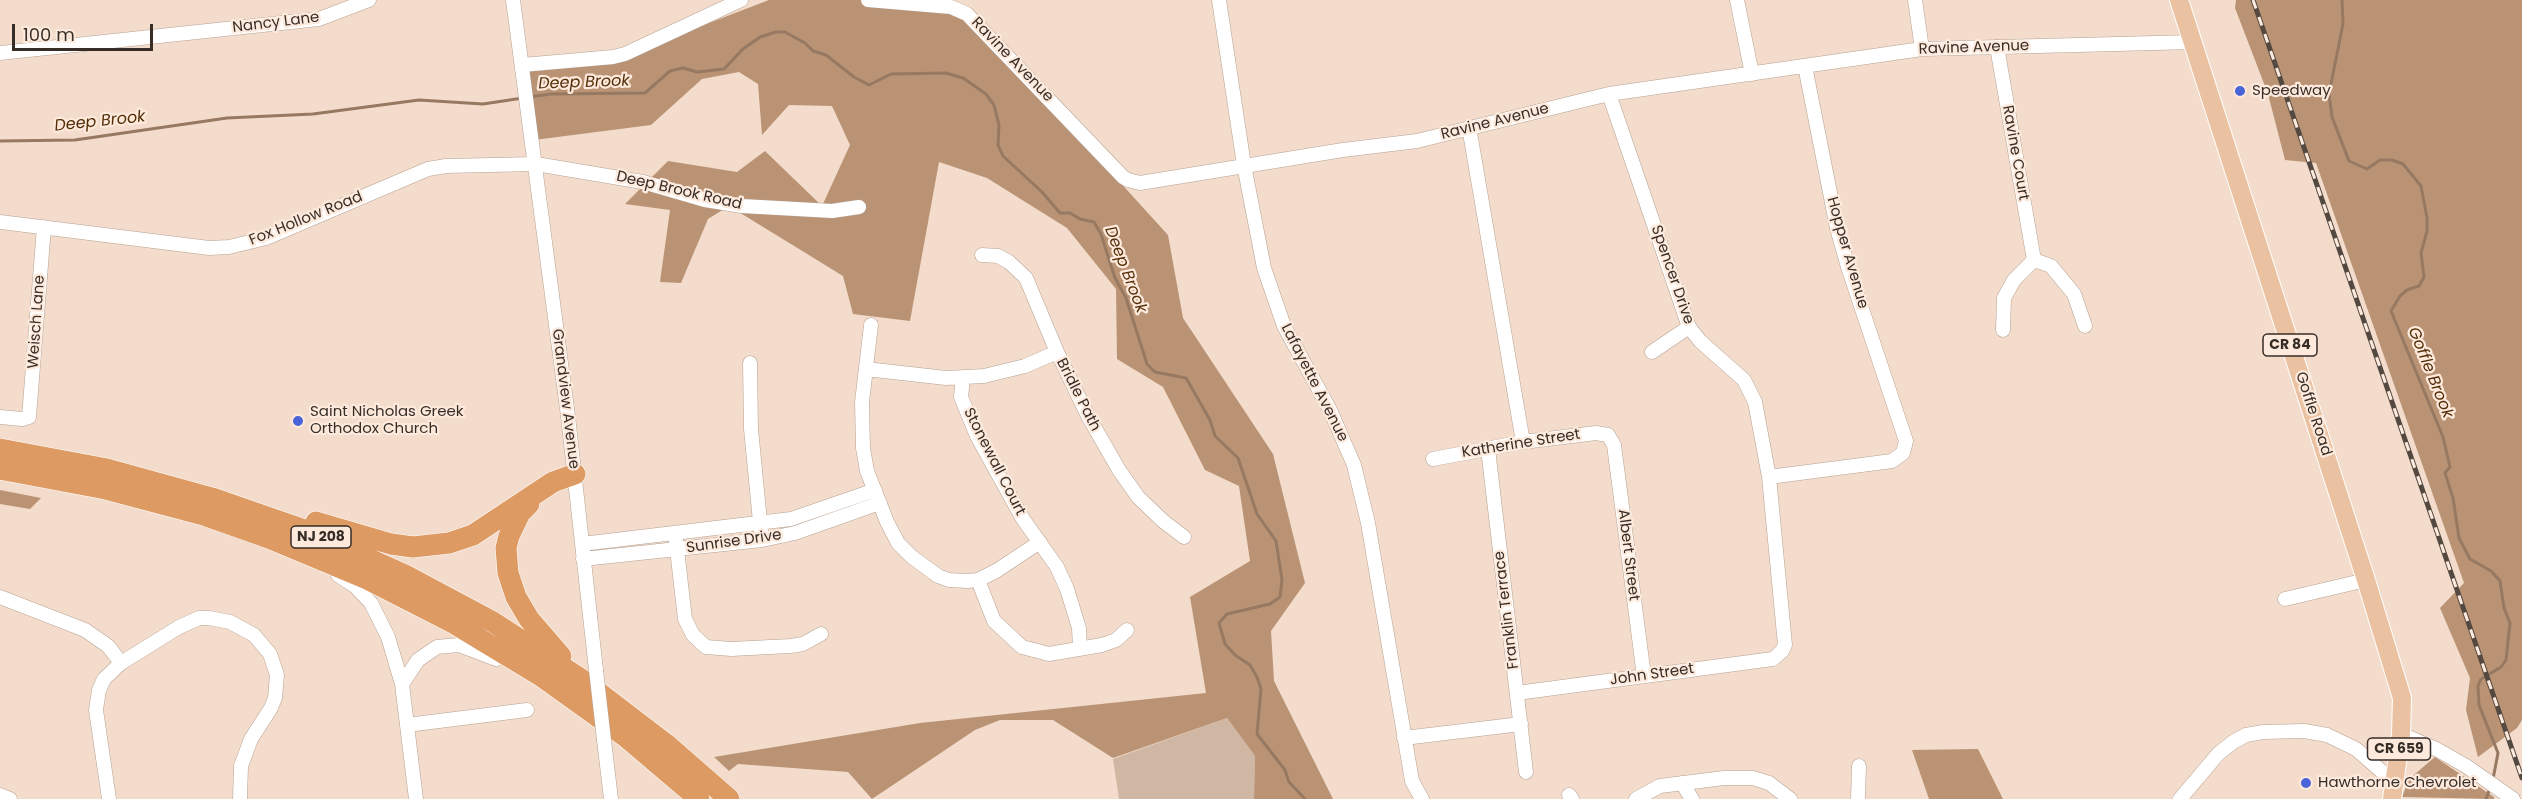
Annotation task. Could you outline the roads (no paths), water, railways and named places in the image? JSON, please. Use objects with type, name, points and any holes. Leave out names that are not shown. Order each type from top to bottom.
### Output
[{"type":"highway","name":"NJ 208","points":[[0,449],[86,464],[178,487],[307,531],[405,575],[493,622],[604,708],[653,759],[699,799]]},
{"type":"highway","name":"NJ 208","points":[[0,469],[106,489],[235,526],[333,563],[426,608],[666,744],[729,799]]},
{"type":"highway","points":[[178,487],[290,514],[380,541],[413,547],[449,543],[473,535],[553,482],[575,474]]},
{"type":"highway","points":[[575,474],[520,513],[509,536],[506,560],[516,597],[536,629],[563,657],[604,708]]},
{"type":"main road","name":"Goffle Road","points":[[2179,0],[2402,698],[2401,734],[2393,790]]},
{"type":"street","name":"Nancy Lane","points":[[0,53],[319,19],[369,0]]},
{"type":"street","name":"Grandview Avenue","points":[[513,0],[575,474],[611,799]]},
{"type":"street","points":[[522,66],[625,54],[741,0]]},
{"type":"street","name":"Ravine Avenue","points":[[868,0],[951,7],[967,14],[1128,180],[1140,183],[1244,165],[1417,141],[1609,94],[1922,49],[2194,42]]},
{"type":"street","name":"Lafayette Avenue","points":[[1219,0],[1257,242],[1272,294],[1288,334],[1344,440],[1361,490],[1412,781],[1419,795]]},
{"type":"street","points":[[1737,0],[1752,74]]},
{"type":"street","points":[[1915,0],[1922,49]]},
{"type":"street","name":"Ravine Court","points":[[1996,47],[2034,260]]},
{"type":"street","name":"Hopper Avenue","points":[[1769,477],[1892,461],[1898,458],[1906,447],[1905,434],[1840,237],[1805,66]]},
{"type":"street","name":"Spencer Drive","points":[[1609,94],[1689,327],[1700,341],[1735,370],[1750,390],[1755,402],[1769,477],[1785,640],[1783,650]]},
{"type":"street","points":[[1468,127],[1523,442]]},
{"type":"street","name":"Deep Brook Road","points":[[536,164],[643,182],[705,200],[741,206],[832,211],[859,207]]},
{"type":"street","name":"Fox Hollow Road","points":[[0,222],[209,248],[229,247],[266,238],[428,169],[446,166],[536,164]]},
{"type":"street","name":"Weisch Lane","points":[[0,417],[22,419],[29,417],[44,227]]},
{"type":"street","name":"Bridle Path","points":[[982,255],[998,256],[1009,262],[1026,278],[1057,352],[1088,416],[1119,470],[1138,497],[1162,521],[1184,537]]},
{"type":"street","points":[[2004,330],[2004,298],[2014,280],[2034,260],[2052,266],[2074,294],[2085,326]]},
{"type":"street","points":[[871,325],[861,427],[867,471],[898,543],[924,567],[949,580],[978,580],[1040,542]]},
{"type":"street","points":[[1652,352],[1689,327]]},
{"type":"street","points":[[866,369],[963,378],[1004,372],[1057,352]]},
{"type":"street","points":[[750,363],[751,429],[762,540]]},
{"type":"street","name":"Stonewall Court","points":[[963,378],[961,397],[977,436],[1023,519],[1057,567],[1067,589],[1079,628],[1080,649]]},
{"type":"street","name":"Katherine Street","points":[[1433,459],[1523,442],[1596,433],[1608,435]]},
{"type":"street","name":"Albert Street","points":[[1608,435],[1614,444],[1644,676]]},
{"type":"street","name":"Franklin Terrace","points":[[1488,449],[1526,772]]},
{"type":"street","name":"Sunrise Drive","points":[[582,544],[760,524],[791,519],[877,497]]},
{"type":"street","name":"Sunrise Drive","points":[[583,559],[762,540],[807,529],[877,497]]},
{"type":"street","points":[[235,526],[334,573],[363,594],[384,626],[402,684],[418,799]]},
{"type":"street","points":[[676,534],[685,619],[693,635],[706,647],[731,649],[791,646],[803,644],[821,634]]},
{"type":"street","points":[[978,580],[994,621],[1022,647],[1049,654],[1080,649],[1116,640],[1127,630]]},
{"type":"street","points":[[2285,598],[2366,580]]},
{"type":"street","points":[[0,597],[85,630],[108,646],[121,663]]},
{"type":"street","points":[[109,799],[96,700],[104,679],[121,663],[179,627],[199,618],[230,622],[254,635],[263,644],[275,665],[278,686],[271,708],[246,751],[239,779],[240,799]]},
{"type":"street","points":[[402,684],[411,667],[427,652],[437,647],[459,645],[495,658],[604,708]]},
{"type":"street","name":"John Street","points":[[1517,693],[1773,659],[1783,650]]},
{"type":"street","points":[[407,725],[527,711]]},
{"type":"street","points":[[1404,738],[1521,724]]},
{"type":"street","points":[[2180,799],[2218,754],[2232,742],[2246,735],[2263,732],[2304,731],[2327,735],[2356,749],[2393,790]]},
{"type":"street","points":[[2401,734],[2438,750],[2466,766],[2513,799]]},
{"type":"street","points":[[1858,799],[1859,766]]},
{"type":"street","points":[[1636,799],[1660,786],[1724,778],[1753,778],[1769,783],[1790,799]]},
{"type":"street","points":[[1682,783],[1692,799]]},
{"type":"street","points":[[0,795],[10,799]]},
{"type":"waterway","name":"Goffle Brook","points":[[2342,0],[2343,24],[2329,94],[2332,117],[2349,161],[2367,169],[2380,160],[2392,160],[2403,164],[2421,186],[2427,218],[2427,231],[2421,253],[2424,277],[2419,286],[2407,290],[2400,296],[2391,311],[2443,437],[2450,467],[2445,473],[2453,498],[2459,538],[2470,559],[2491,571],[2500,581],[2504,608],[2510,623],[2506,660],[2501,667],[2481,679],[2478,686],[2479,705],[2498,753],[2493,779]]},
{"type":"waterway","name":"Deep Brook","points":[[529,97],[551,94],[645,93],[670,71],[683,68],[697,72],[724,69],[743,49],[760,37],[776,32],[785,32],[805,43],[813,51],[826,55],[854,77],[869,85],[891,74],[946,73],[963,78],[986,94],[994,105],[999,125],[998,145],[1003,156],[1042,192],[1060,213],[1070,213],[1080,219],[1094,222],[1101,234],[1115,278],[1126,298],[1147,364],[1155,372],[1186,378],[1210,420],[1215,436],[1238,458],[1257,514],[1276,541],[1282,580],[1280,597],[1270,604],[1227,614],[1219,623],[1225,644],[1235,655],[1250,665],[1257,677],[1261,689],[1257,734],[1285,770],[1289,782],[1305,799]]},
{"type":"waterway","name":"Deep Brook","points":[[0,141],[75,140],[227,118],[313,114],[419,100],[483,104],[523,98]]},
{"type":"waterway","name":"Goffle Brook","points":[[2486,799],[2490,788]]},
{"type":"railway","points":[[2253,0],[2522,778]]},
{"type":"place","name":"Speedway","points":[[2240,91]]},
{"type":"place","name":"Saint Nicholas Greek Orthodox Church","points":[[298,421]]},
{"type":"place","name":"Hawthorne Chevrolet","points":[[2306,783]]}]
